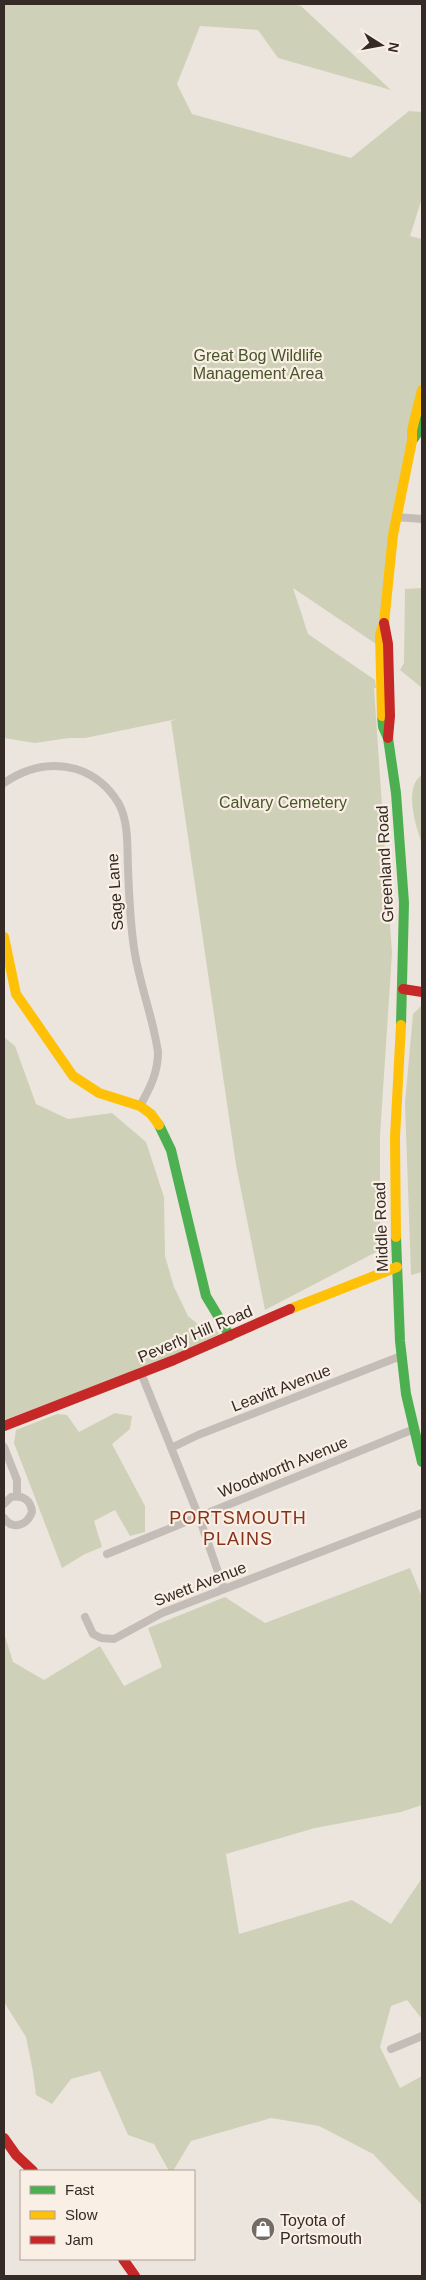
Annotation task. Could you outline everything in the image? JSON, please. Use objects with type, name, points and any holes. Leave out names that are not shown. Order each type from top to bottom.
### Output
[{"type":"main road","name":"Greenland Road","points":[[403,989],[402,870],[396,793],[388,738],[390,727],[384,657],[380,634],[384,624],[396,517],[412,441],[412,430],[422,390]]},
{"type":"main road","name":"Greenland Road","points":[[412,441],[419,431],[422,421]]},
{"type":"main road","points":[[4,937],[16,994],[63,1064],[73,1076],[90,1088],[140,1106],[156,1121],[166,1138],[206,1296],[230,1336]]},
{"type":"main road","points":[[403,989],[422,992]]},
{"type":"main road","name":"Middle Road","points":[[403,989],[395,1137],[397,1267],[401,1356],[406,1394],[422,1462]]},
{"type":"main road","name":"Peverly Hill Road","points":[[4,1426],[141,1373],[283,1312],[397,1267]]},
{"type":"main road","points":[[4,2138],[16,2154],[32,2170]]},
{"type":"main road","points":[[124,2260],[135,2276]]},
{"type":"street","points":[[396,517],[422,519]]},
{"type":"street","name":"Sage Lane","points":[[4,783],[39,767],[66,766],[85,772],[99,780],[120,806],[126,828],[134,951],[158,1052],[158,1066],[154,1080],[140,1106]]},
{"type":"street","name":"Leavitt Avenue","points":[[171,1448],[198,1435],[401,1356]]},
{"type":"street","points":[[141,1373],[199,1517],[224,1589]]},
{"type":"street","name":"Woodworth Avenue","points":[[107,1554],[199,1517],[240,1498],[414,1429]]},
{"type":"street","points":[[4,1447],[17,1480],[17,1496]]},
{"type":"street","points":[[4,1504],[11,1497],[17,1496],[29,1502],[32,1512],[30,1518],[24,1524],[15,1526],[4,1518]]},
{"type":"street","name":"Swett Avenue","points":[[85,1617],[93,1634],[108,1640],[114,1639],[162,1612],[422,1513]]},
{"type":"street","points":[[391,2049],[422,2036]]},
{"type":"green space","points":[[4,4],[292,4],[301,6],[391,90],[278,58],[258,30],[200,26],[177,84],[192,114],[351,158],[409,111],[422,112],[422,198],[410,236],[422,239],[422,410],[393,547],[382,648],[293,588],[308,634],[375,680],[392,953],[380,1136],[380,1250],[265,1310],[236,1165],[171,721],[177,719],[85,738],[69,738],[35,743],[4,738]]},
{"type":"green space","points":[[422,588],[422,688],[400,670],[404,663],[405,589]]},
{"type":"green space","points":[[422,775],[422,844],[414,818],[412,798],[416,781]]},
{"type":"green space","points":[[422,1005],[422,1272],[411,1275],[405,1103],[413,1014]]},
{"type":"green space","points":[[4,1037],[15,1046],[36,1104],[68,1119],[112,1113],[146,1142],[164,1197],[165,1256],[174,1287],[188,1316],[199,1325],[216,1330],[219,1334],[173,1356],[4,1420]]},
{"type":"green space","points":[[115,1413],[132,1416],[130,1429],[112,1444],[145,1506],[145,1532],[130,1536],[115,1510],[94,1521],[102,1547],[85,1554],[62,1568],[14,1443],[16,1430],[57,1414],[67,1415],[79,1432]]},
{"type":"green space","points":[[410,1568],[422,1597],[422,1805],[401,1812],[315,1828],[226,1854],[239,1934],[352,1900],[391,1924],[422,1878],[422,2019],[407,2000],[391,2006],[380,2047],[400,2088],[422,2076],[422,2205],[373,2154],[319,2126],[271,2118],[191,2141],[174,2170],[168,2170],[154,2144],[128,2135],[100,2071],[71,2079],[52,2104],[36,2095],[26,2037],[4,2002],[4,1633],[13,1662],[44,1680],[100,1646],[124,1686],[162,1667],[148,1628],[225,1597],[265,1623]]},
{"type":"traffic: fast","points":[[412,441],[419,431],[422,421]]},
{"type":"traffic: fast","points":[[382,716],[383,727],[388,738],[396,793],[404,903],[401,1025]]},
{"type":"traffic: fast","points":[[159,1125],[171,1150],[206,1296],[230,1336]]},
{"type":"traffic: fast","points":[[396,1237],[400,1341],[406,1394],[422,1462]]},
{"type":"traffic: slow","points":[[382,716],[380,634],[384,623],[393,535],[412,441],[412,430],[422,390]]},
{"type":"traffic: slow","points":[[4,937],[16,994],[73,1076],[99,1093],[140,1106],[151,1114],[159,1125]]},
{"type":"traffic: slow","points":[[396,1237],[395,1137],[401,1025]]},
{"type":"traffic: slow","points":[[290,1309],[397,1267]]},
{"type":"traffic: jam","points":[[384,623],[388,644],[390,716],[388,738]]},
{"type":"traffic: jam","points":[[403,989],[422,992]]},
{"type":"traffic: jam","points":[[4,1426],[174,1360],[290,1309]]},
{"type":"traffic: jam","points":[[4,2138],[16,2155],[32,2170]]},
{"type":"traffic: jam","points":[[124,2260],[135,2276]]},
{"type":"place","name":"Toyota of Portsmouth","points":[[263,2229]]},
{"type":"district","name":"PORTSMOUTH PLAINS","points":[[238,1528]]},
{"type":"park label","name":"Great Bog Wildlife Management Area","points":[[258,364]]},
{"type":"park label","name":"Calvary Cemetery","points":[[283,802]]}]
